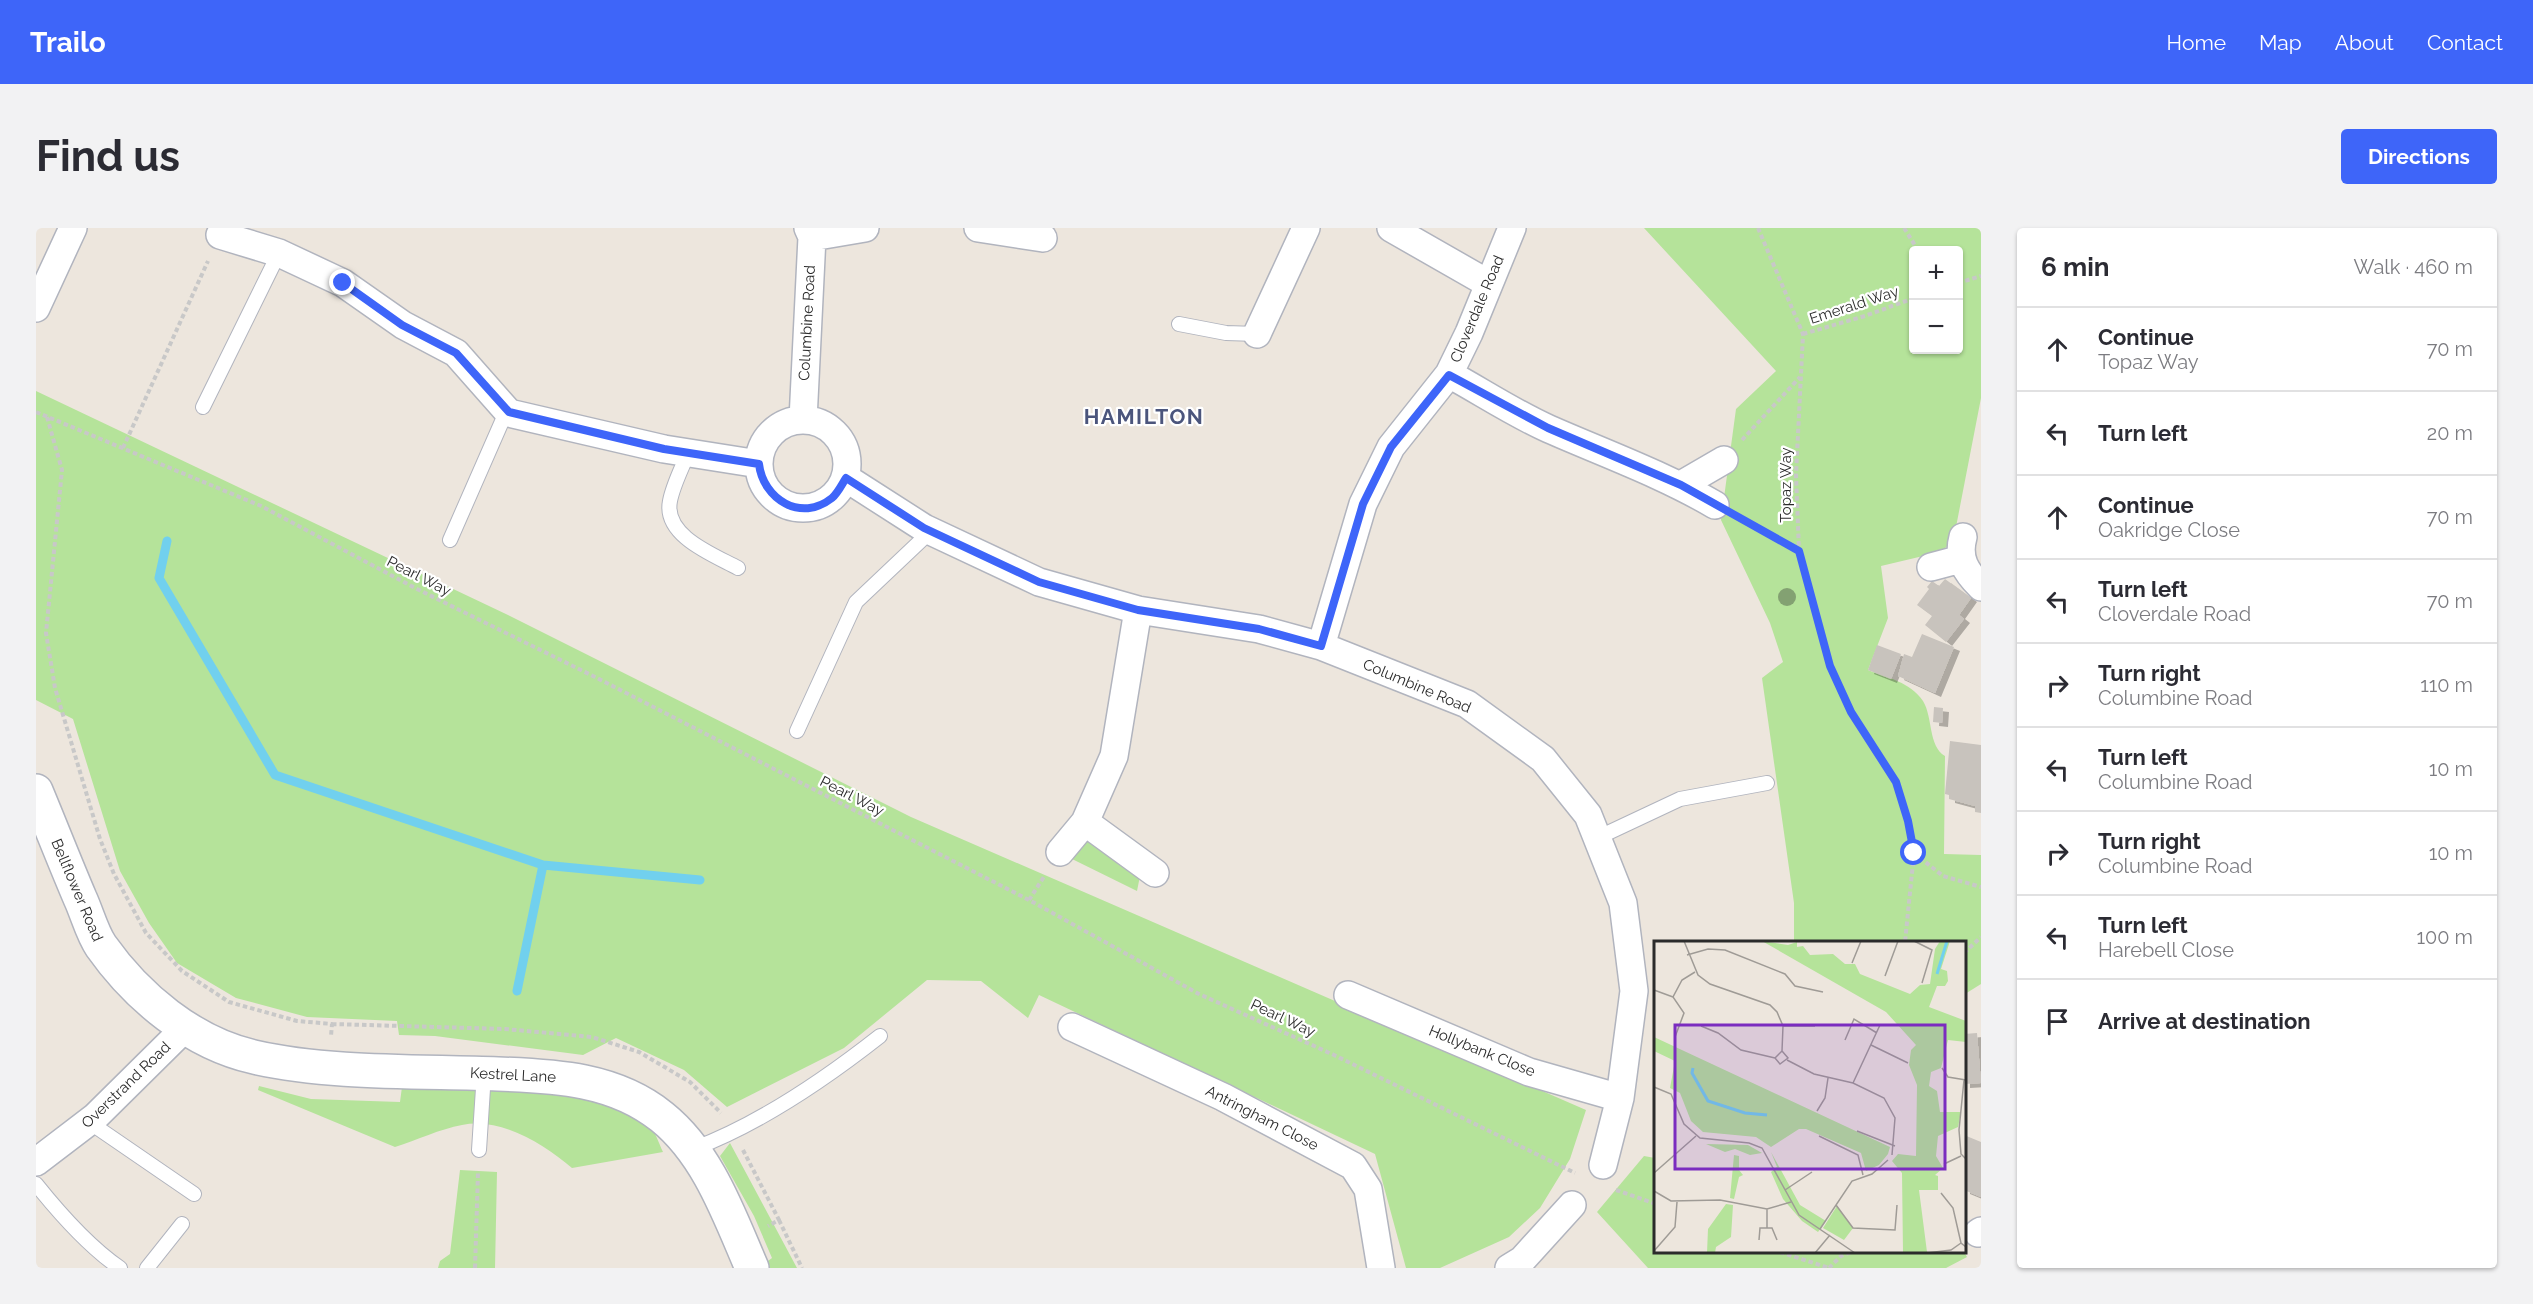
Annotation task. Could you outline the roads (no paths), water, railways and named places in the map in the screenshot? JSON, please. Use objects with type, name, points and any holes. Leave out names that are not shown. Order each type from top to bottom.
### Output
[{"type":"street","points":[[36,308],[74,228]]},
{"type":"street","points":[[810,232],[865,228]]},
{"type":"street","points":[[978,228],[1043,238]]},
{"type":"street","points":[[1257,334],[1306,228]]},
{"type":"street","points":[[1391,228],[1489,284]]},
{"type":"street","name":"Cloverdale Road","points":[[1321,646],[1363,504],[1391,447],[1449,375],[1469,333],[1512,228]]},
{"type":"street","name":"Columbine Road","points":[[803,420],[810,232]]},
{"type":"street","points":[[220,235],[279,253],[343,283],[402,325],[456,353],[507,410],[566,428],[688,453],[759,464]]},
{"type":"street","points":[[1449,375],[1548,428],[1681,485],[1715,505]]},
{"type":"street","points":[[803,420],[825,425],[841,440],[847,455],[846,478],[834,497],[820,505],[795,508],[772,495],[760,474],[759,464],[763,446],[771,434],[792,421],[803,420]]},
{"type":"street","points":[[1681,485],[1724,460]]},
{"type":"street","name":"Columbine Road","points":[[846,478],[931,531],[1039,582],[1138,610],[1259,629],[1321,646],[1467,704],[1543,759],[1588,815],[1623,903],[1634,991],[1620,1098],[1598,1176]]},
{"type":"street","points":[[1931,567],[1962,548],[1966,570],[1981,587]]},
{"type":"street","points":[[1060,852],[1085,822],[1114,756],[1138,610]]},
{"type":"street","name":"Bellflower Road","points":[[36,792],[100,945],[122,972],[158,1009],[186,1027]]},
{"type":"street","points":[[1085,822],[1155,873]]},
{"type":"street","name":"Hollybank Close","points":[[1348,995],[1529,1072],[1620,1098]]},
{"type":"street","name":"Kestrel Lane","points":[[186,1027],[214,1044],[253,1057],[329,1067],[568,1078],[619,1090],[662,1117],[693,1149],[719,1192],[752,1268]]},
{"type":"street","name":"Overstrand Road","points":[[36,1162],[89,1122],[186,1027]]},
{"type":"street","name":"Antringham Close","points":[[1072,1027],[1223,1097],[1353,1166],[1368,1190],[1381,1268]]},
{"type":"street","points":[[1521,1265],[1572,1205]]},
{"type":"lane","points":[[203,406],[279,253]]},
{"type":"lane","points":[[1179,324],[1226,333],[1257,334]]},
{"type":"lane","points":[[450,540],[507,410]]},
{"type":"lane","points":[[688,453],[669,503],[673,525],[692,542],[738,568]]},
{"type":"lane","points":[[797,731],[856,602],[931,531]]},
{"type":"lane","points":[[1597,838],[1680,799],[1767,783]]},
{"type":"lane","points":[[693,1149],[720,1139],[770,1111],[850,1060],[880,1036]]},
{"type":"lane","points":[[479,1150],[484,1073]]},
{"type":"lane","points":[[89,1122],[194,1194]]},
{"type":"lane","points":[[36,1184],[55,1208],[107,1259],[120,1268]]},
{"type":"lane","points":[[147,1268],[182,1224]]},
{"type":"waterway","points":[[167,541],[159,578],[275,775],[543,865],[700,880]]},
{"type":"waterway","points":[[517,991],[543,865]]},
{"type":"district","name":"HAMILTON","points":[[1144,416]]}]
